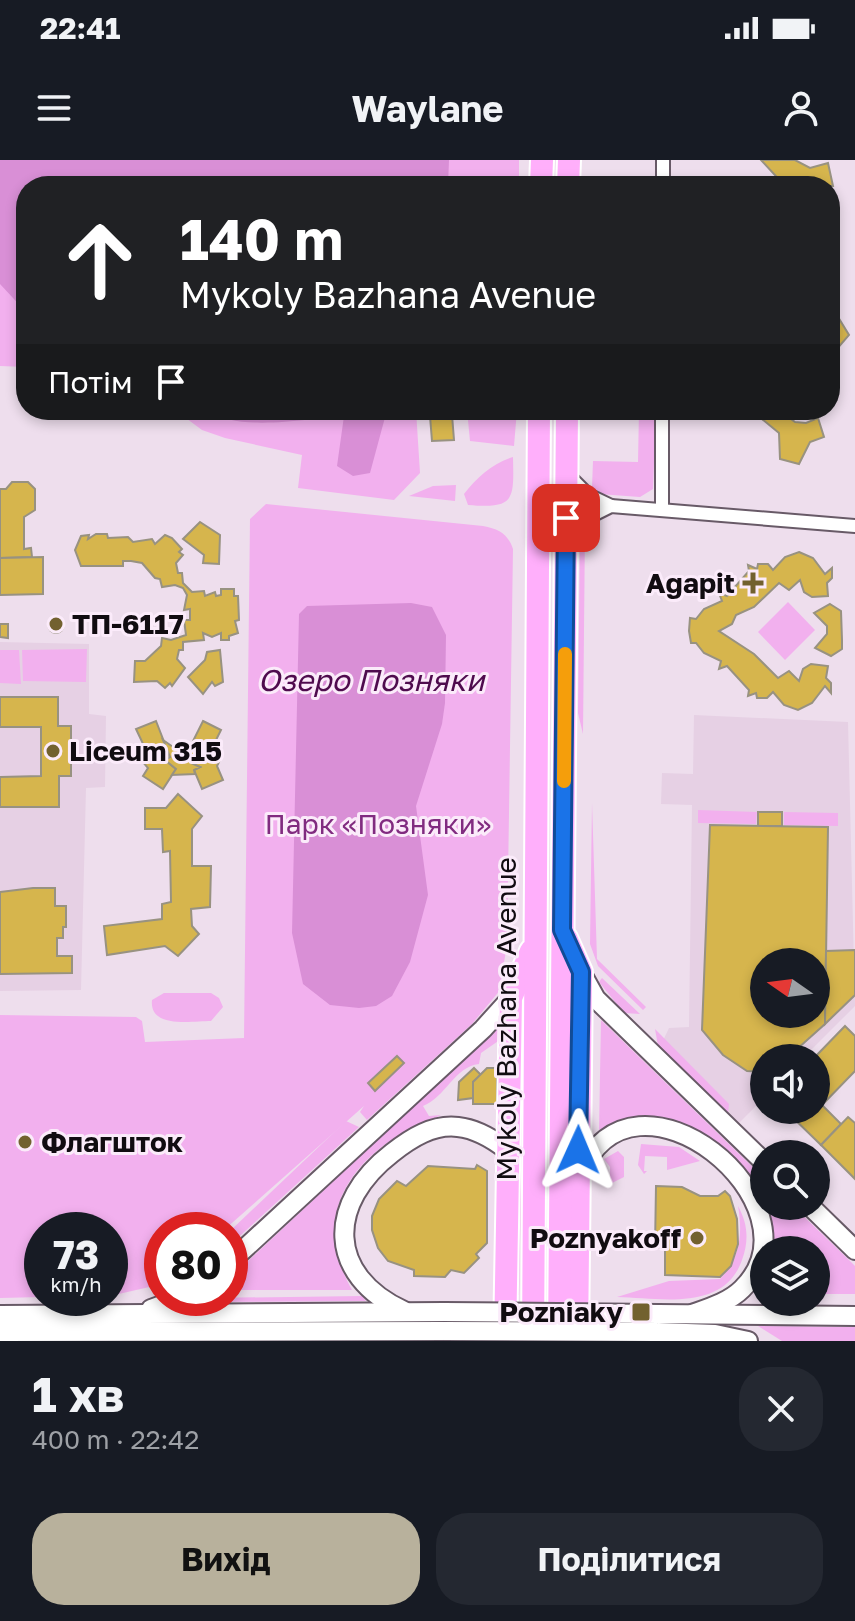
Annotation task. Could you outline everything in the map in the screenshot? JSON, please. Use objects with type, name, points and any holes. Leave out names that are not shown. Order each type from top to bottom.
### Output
[{"type":"highway","name":"Mykoly Bazhana Avenue","points":[[533,1341],[539,420]]},
{"type":"highway","name":"Mykoly Bazhana Avenue","points":[[559,1341],[567,420]]},
{"type":"highway","points":[[562,930],[581,972],[577,1341]]},
{"type":"highway","points":[[505,1341],[511,998],[527,966],[536,933]]},
{"type":"main road","points":[[581,972],[596,999],[750,1148]]},
{"type":"main road","points":[[248,1245],[483,1029],[511,998]]},
{"type":"main road","points":[[407,1313],[369,1290],[346,1254],[344,1221],[357,1186],[369,1170],[405,1142],[442,1127],[474,1130],[507,1150]]},
{"type":"main road","points":[[578,1179],[595,1145],[610,1134],[636,1128],[660,1128],[696,1138],[731,1168],[760,1216],[763,1236],[759,1257],[741,1290],[695,1329]]},
{"type":"main road","points":[[824,1220],[855,1250]]},
{"type":"main road","points":[[129,1314],[144,1309]]},
{"type":"main road","points":[[0,1315],[407,1313],[444,1322],[658,1323],[748,1341]]},
{"type":"main road","points":[[695,1329],[855,1316]]},
{"type":"main road","points":[[0,1332],[125,1337],[409,1336],[444,1322]]},
{"type":"street","points":[[662,420],[662,509]]},
{"type":"street","points":[[566,473],[588,495],[611,506],[855,526]]},
{"type":"street","points":[[566,541],[581,521],[611,506]]},
{"type":"shaded area","name":"Liceum 315","points":[[0,642],[89,644],[89,714],[106,716],[105,787],[86,788],[81,990],[0,991]]},
{"type":"shaded area","points":[[694,715],[848,722],[855,1006],[817,1044],[750,1044],[750,1112],[738,1124],[660,1047],[669,1028],[689,1027],[692,805],[661,804],[662,773],[693,774]]},
{"type":"green space","points":[[0,160],[519,160],[519,176],[16,176],[16,367],[0,366]]},
{"type":"green space","points":[[188,420],[417,420],[420,473],[394,500],[298,488],[302,455],[202,430]]},
{"type":"green space","points":[[468,420],[516,420],[514,446],[470,441]]},
{"type":"green space","points":[[639,420],[656,420],[653,489],[640,497],[599,494],[592,487],[593,461],[638,462]]},
{"type":"green space","points":[[513,457],[512,492],[508,499],[495,505],[468,505],[464,494],[474,482],[492,467]]},
{"type":"green space","points":[[456,485],[455,501],[409,496],[433,486]]},
{"type":"green space","name":"Парк «Позняки»","points":[[266,504],[483,526],[502,533],[511,544],[507,945],[501,980],[508,974],[511,977],[472,1024],[367,1120],[360,1112],[364,1106],[244,1212],[144,1212],[144,1288],[128,1292],[128,1212],[24,1212],[24,1297],[0,1298],[0,1015],[136,1017],[142,1021],[145,1042],[244,1038],[250,519]]},
{"type":"green space","points":[[585,527],[583,734],[578,713],[580,537]]},
{"type":"green space","points":[[788,602],[815,630],[785,660],[758,632]]},
{"type":"green space","points":[[87,649],[86,682],[23,681],[22,650]]},
{"type":"green space","points":[[0,650],[19,650],[21,684],[0,683]]},
{"type":"green space","points":[[592,803],[597,959],[646,1007],[643,1010],[598,966],[590,944]]},
{"type":"green space","points":[[698,810],[757,812],[756,824],[698,823]]},
{"type":"green space","points":[[784,812],[838,813],[838,826],[784,825]]},
{"type":"green space","points":[[602,978],[640,1014],[624,1013],[599,982]]},
{"type":"green space","points":[[164,993],[211,993],[219,998],[223,1007],[211,1021],[164,1019],[157,1016],[152,1000]]},
{"type":"green space","points":[[525,997],[519,1295],[512,1295],[522,999]]},
{"type":"green space","points":[[505,1020],[504,1037],[481,1053],[479,1064],[456,1076],[438,1096],[423,1106],[429,1116],[441,1115],[411,1128],[384,1145],[351,1179],[341,1198],[335,1241],[352,1290],[248,1290],[248,1261]]},
{"type":"green space","points":[[601,1020],[750,1164],[750,1178],[716,1143],[673,1123],[649,1120],[624,1122],[599,1130]]},
{"type":"green space","points":[[655,1029],[729,1104],[728,1114],[658,1046]]},
{"type":"green space","points":[[346,1121],[359,1127],[248,1229],[248,1214]]},
{"type":"green space","points":[[641,1144],[679,1147],[700,1161],[667,1170],[667,1157],[645,1156],[644,1171],[647,1171],[644,1174],[638,1165]]},
{"type":"green space","points":[[618,1151],[624,1157],[624,1177],[610,1184],[610,1167],[604,1159]]},
{"type":"green space","points":[[738,1206],[746,1226],[746,1246],[733,1277],[721,1288],[689,1298],[617,1297],[669,1281],[720,1279],[732,1263],[738,1246]]},
{"type":"green space","points":[[769,1220],[808,1220],[824,1236],[771,1236]]},
{"type":"green space","points":[[830,1242],[855,1266],[855,1294],[830,1294]]},
{"type":"green space","points":[[362,1296],[366,1301],[248,1302],[248,1297]]},
{"type":"green space","points":[[758,1326],[855,1327],[855,1341],[782,1341]]},
{"type":"water","points":[[0,160],[449,160],[448,176],[16,176],[16,301],[0,284]]},
{"type":"water","points":[[233,420],[304,420],[255,423]]},
{"type":"water","points":[[343,420],[384,420],[370,473],[353,476],[337,466]]},
{"type":"water","name":"Озеро Позняки","points":[[411,603],[432,607],[446,635],[442,724],[416,806],[428,895],[410,962],[392,996],[376,1006],[330,1005],[303,984],[292,933],[299,614],[307,606]]},
{"type":"building","points":[[761,160],[795,160],[810,168],[828,163],[831,176],[776,176]]},
{"type":"building","points":[[840,320],[849,335],[840,346]]},
{"type":"building","points":[[430,420],[452,420],[454,440],[432,441]]},
{"type":"building","points":[[763,420],[806,423],[819,420],[824,437],[810,442],[799,464],[780,459],[779,433]]},
{"type":"building","points":[[12,482],[28,482],[35,489],[35,510],[24,517],[24,549],[31,548],[32,557],[0,558],[0,489],[6,489]]},
{"type":"building","points":[[200,522],[220,535],[219,564],[203,563],[204,555],[183,539]]},
{"type":"building","points":[[96,534],[107,534],[108,538],[128,537],[133,542],[152,539],[155,544],[165,535],[172,538],[182,549],[179,552],[183,555],[176,563],[178,573],[182,573],[183,583],[192,592],[204,591],[205,596],[215,592],[216,596],[221,595],[221,589],[234,589],[234,596],[238,596],[239,620],[235,621],[238,633],[229,636],[229,640],[221,640],[221,633],[212,637],[203,633],[204,640],[183,642],[183,650],[179,650],[177,659],[185,668],[172,686],[170,683],[165,688],[157,681],[134,682],[135,661],[145,661],[161,646],[162,638],[171,640],[186,635],[184,620],[190,620],[190,609],[184,610],[187,595],[183,588],[175,585],[162,587],[160,579],[155,578],[142,563],[123,561],[123,566],[81,566],[75,550],[81,536],[89,535],[88,539]]},
{"type":"building","points":[[799,552],[813,558],[825,574],[832,568],[832,578],[827,583],[828,596],[812,597],[804,592],[800,580],[789,590],[779,583],[754,607],[736,615],[732,624],[719,631],[754,654],[778,678],[789,671],[799,681],[803,669],[811,664],[828,666],[826,678],[831,683],[831,693],[825,686],[812,703],[798,710],[784,705],[773,692],[767,698],[757,698],[756,693],[748,696],[749,690],[727,666],[719,669],[721,661],[704,653],[696,643],[691,643],[689,631],[690,618],[696,619],[704,609],[722,601],[719,593],[727,596],[749,571],[748,565],[757,569],[758,564],[768,564],[773,570],[785,557]]},
{"type":"building","points":[[43,557],[43,594],[0,595],[0,558]]},
{"type":"building","points":[[830,604],[841,611],[842,640],[842,649],[831,656],[815,648],[827,634],[827,626],[814,613]]},
{"type":"building","name":"ТП-6117","points":[[56,617],[64,625],[56,633],[48,625]]},
{"type":"building","points":[[0,624],[8,624],[8,638],[0,637]]},
{"type":"building","points":[[220,650],[223,682],[215,686],[212,682],[203,694],[188,677],[205,660],[207,652]]},
{"type":"building","points":[[0,697],[58,697],[58,726],[71,726],[71,776],[59,776],[59,807],[0,807],[0,777],[41,776],[41,727],[0,727]]},
{"type":"building","points":[[156,721],[170,757],[165,760],[176,769],[163,789],[143,776],[148,768],[137,755],[145,748],[136,729]]},
{"type":"building","points":[[203,721],[221,730],[211,750],[222,756],[217,766],[223,780],[202,789],[194,770],[200,767],[191,763],[199,747],[192,743]]},
{"type":"building","points":[[163,740],[176,749],[192,743],[199,747],[191,763],[200,767],[194,770],[195,774],[172,775],[176,769],[165,760],[170,757]]},
{"type":"building","points":[[178,794],[202,816],[192,829],[192,866],[211,866],[210,907],[191,909],[192,926],[199,934],[178,956],[165,946],[107,955],[104,926],[162,919],[162,904],[171,902],[170,851],[163,852],[162,829],[145,829],[145,808],[166,808]]},
{"type":"building","points":[[758,812],[782,812],[782,826],[758,826]]},
{"type":"building","points":[[710,825],[828,827],[826,948],[750,948],[750,1028],[821,1028],[803,1044],[750,1044],[750,1071],[723,1055],[702,1030]]},
{"type":"building","points":[[55,888],[55,906],[66,906],[66,927],[63,927],[63,938],[57,938],[57,956],[72,956],[72,973],[0,974],[0,892]]},
{"type":"building","points":[[855,950],[855,995],[830,1019],[830,951]]},
{"type":"building","points":[[845,1026],[855,1036],[855,1071],[830,1097],[830,1044],[828,1044]]},
{"type":"building","points":[[397,1056],[404,1063],[375,1091],[368,1083]]},
{"type":"building","points":[[474,1068],[481,1075],[473,1082],[473,1098],[458,1100],[459,1082]]},
{"type":"building","points":[[487,1068],[497,1068],[497,1104],[473,1104],[473,1082]]},
{"type":"building","points":[[830,1113],[841,1124],[826,1140],[816,1140],[799,1124],[830,1124]]},
{"type":"building","points":[[848,1117],[855,1123],[855,1179],[830,1154],[830,1140],[826,1140]]},
{"type":"building","points":[[477,1165],[487,1171],[487,1243],[476,1254],[479,1258],[464,1273],[451,1270],[445,1277],[414,1276],[414,1270],[388,1261],[378,1248],[372,1230],[372,1216],[379,1199],[397,1181],[406,1186],[428,1166],[475,1169]]},
{"type":"building","name":"Poznyakoff","points":[[656,1186],[682,1187],[700,1196],[718,1196],[725,1191],[730,1196],[737,1219],[738,1244],[731,1266],[720,1277],[665,1275],[665,1248],[655,1247]]},
{"type":"slow traffic","points":[[564,781],[565,654]]},
{"type":"place","name":"Agapit","points":[[753,583]]},
{"type":"place","name":"ТП-6117","points":[[56,624]]},
{"type":"place","name":"Liceum 315","points":[[53,751]]},
{"type":"place","name":"Флагшток","points":[[25,1142]]},
{"type":"place","name":"Poznyakoff","points":[[697,1238]]},
{"type":"place","name":"Pozniaky","points":[[641,1312]]},
{"type":"route","points":[[566,518],[562,930],[581,972],[578,1150]]}]
